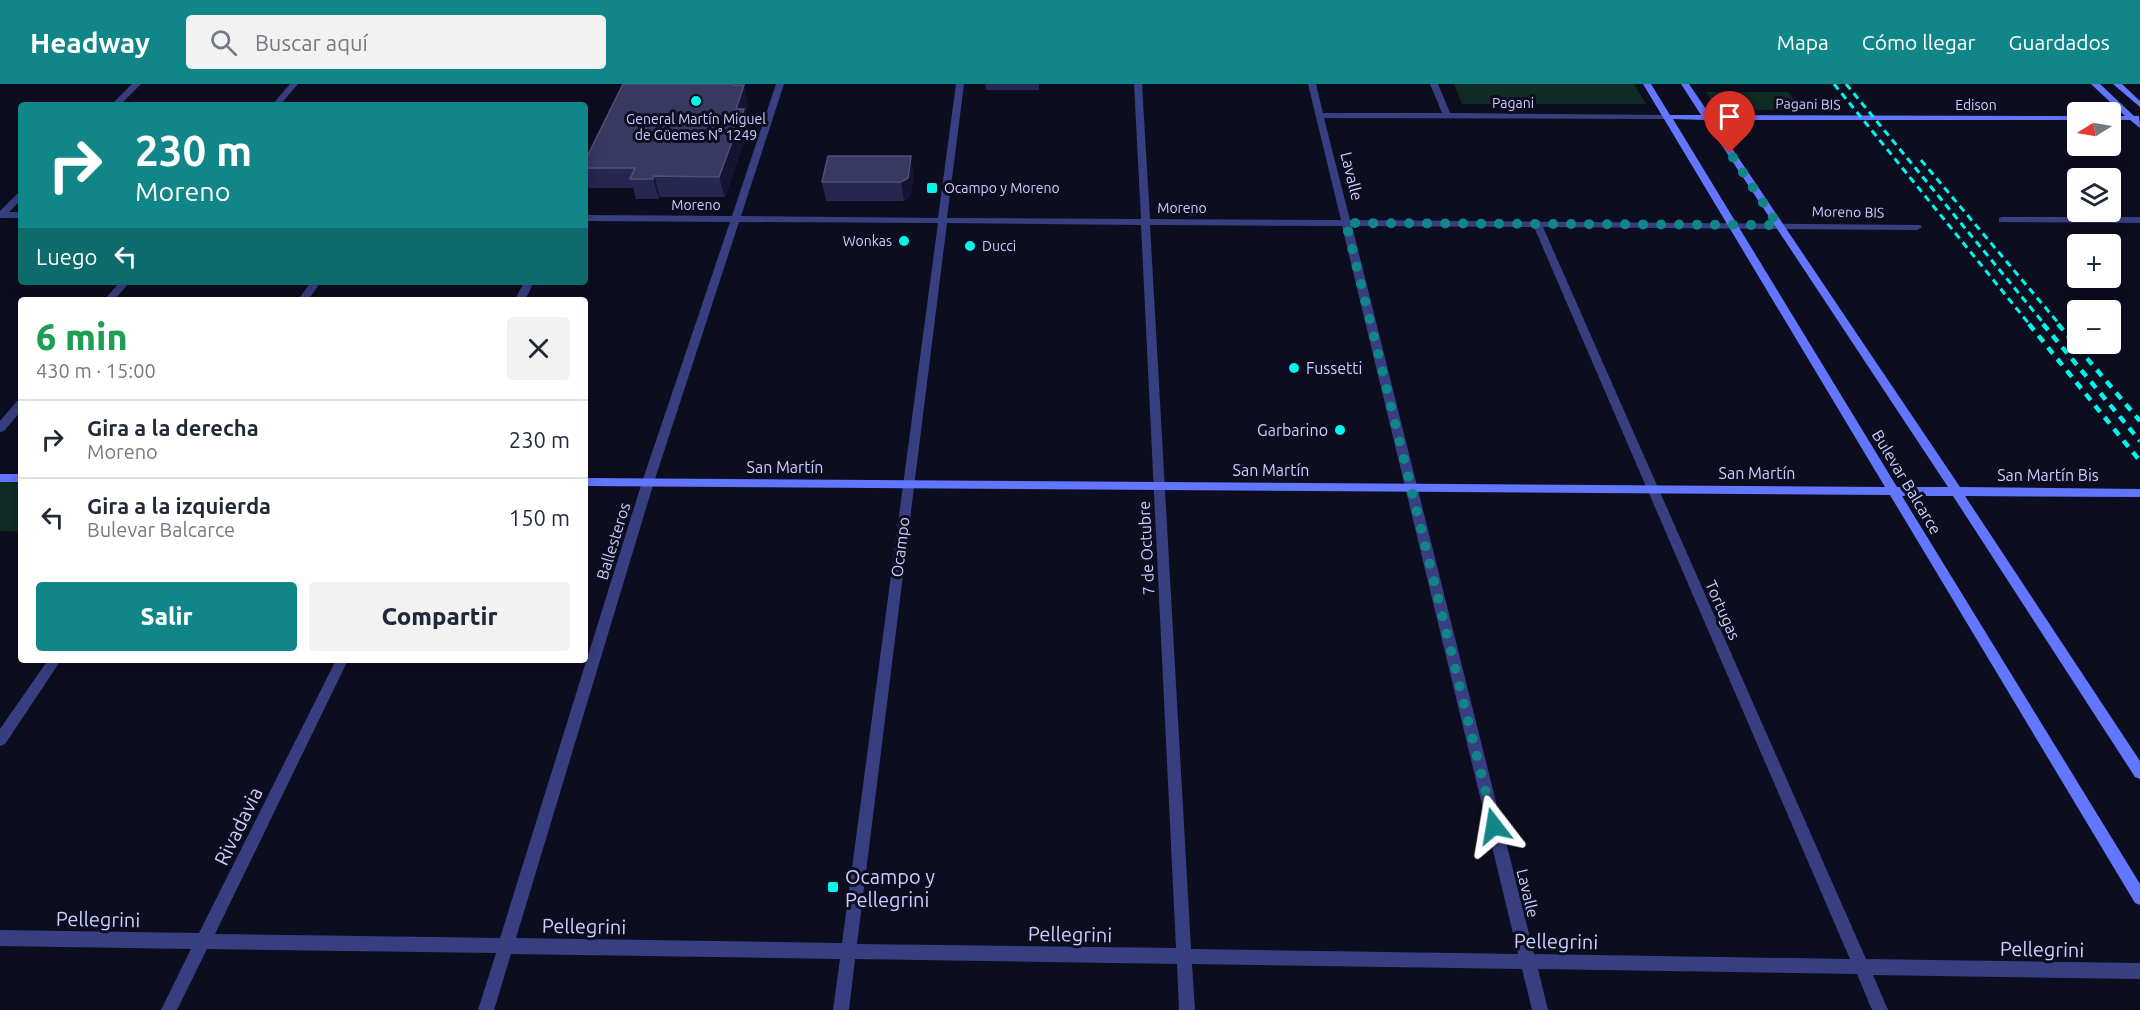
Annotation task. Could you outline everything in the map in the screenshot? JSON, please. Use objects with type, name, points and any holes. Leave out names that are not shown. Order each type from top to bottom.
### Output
[{"type":"main road","name":"Bulevar Balcarce","points":[[1647,84],[2140,898]]},
{"type":"main road","name":"Bulevar Balcarce","points":[[1685,84],[1956,491],[2140,773]]},
{"type":"main road","points":[[2095,84],[2136,118],[2140,125]]},
{"type":"main road","points":[[2117,84],[2140,105]]},
{"type":"main road","name":"Pagani","points":[[1666,117],[1706,117]]},
{"type":"main road","name":"Pagani BIS","points":[[1706,117],[1874,118]]},
{"type":"main road","name":"Edison","points":[[1874,118],[2067,118]]},
{"type":"main road","points":[[0,478],[18,478]]},
{"type":"main road","name":"San Martín","points":[[588,482],[1956,491]]},
{"type":"main road","name":"San Martín Bis","points":[[1956,491],[2140,493]]},
{"type":"street","points":[[118,102],[137,84]]},
{"type":"street","points":[[279,102],[294,84]]},
{"type":"street","name":"Ballesteros","points":[[486,1010],[648,482],[780,84]]},
{"type":"street","name":"Ocampo","points":[[841,1010],[960,84]]},
{"type":"street","name":"7 de Octubre","points":[[1138,84],[1187,1010]]},
{"type":"street","name":"Lavalle","points":[[1312,84],[1540,1010]]},
{"type":"street","points":[[1434,84],[1447,116]]},
{"type":"street","name":"Pagani","points":[[1320,115],[1666,117]]},
{"type":"street","points":[[0,215],[18,198]]},
{"type":"street","points":[[0,215],[18,215]]},
{"type":"street","name":"Moreno","points":[[588,218],[1778,225]]},
{"type":"street","points":[[2002,220],[2140,220]]},
{"type":"street","name":"Tortugas","points":[[1537,224],[1880,1010]]},
{"type":"street","name":"Moreno BIS","points":[[1778,225],[1917,227]]},
{"type":"street","points":[[112,297],[122,285]]},
{"type":"street","points":[[0,428],[18,407]]},
{"type":"street","points":[[0,740],[53,663]]},
{"type":"street","name":"Rivadavia","points":[[169,1010],[341,663]]},
{"type":"street","name":"Pellegrini","points":[[0,938],[2140,971]]},
{"type":"green space","points":[[1454,84],[1634,84],[1646,104],[1462,104]]},
{"type":"green space","points":[[1706,92],[1788,92],[1801,110],[1718,110]]},
{"type":"green space","points":[[0,478],[18,478],[18,532],[0,531]]},
{"type":"building","points":[[623,84],[744,85],[736,109],[744,109],[719,177],[654,176],[653,179],[630,179],[635,168],[588,168],[588,155]]},
{"type":"building","points":[[828,156],[911,156],[908,178],[901,182],[822,182]]},
{"type":"railway","points":[[1834,84],[2030,325]]},
{"type":"railway","points":[[1846,84],[2045,325]]},
{"type":"railway","points":[[1921,160],[2060,325]]},
{"type":"railway","points":[[2029,324],[2140,461]]},
{"type":"railway","points":[[2043,324],[2140,441]]},
{"type":"railway","points":[[2058,324],[2140,421]]},
{"type":"place","name":"General Martín Miguel de Güemes N° 1249","points":[[696,101]]},
{"type":"place","name":"Ocampo y Moreno","points":[[932,188]]},
{"type":"place","name":"Wonkas","points":[[904,241]]},
{"type":"place","name":"Ducci","points":[[970,246]]},
{"type":"place","name":"Fussetti","points":[[1294,368]]},
{"type":"place","name":"Garbarino","points":[[1340,430]]},
{"type":"place","name":"Ocampo y Pellegrini","points":[[833,887]]},
{"type":"route","points":[[1494,826],[1346,223],[1778,225],[1730,153]]}]
